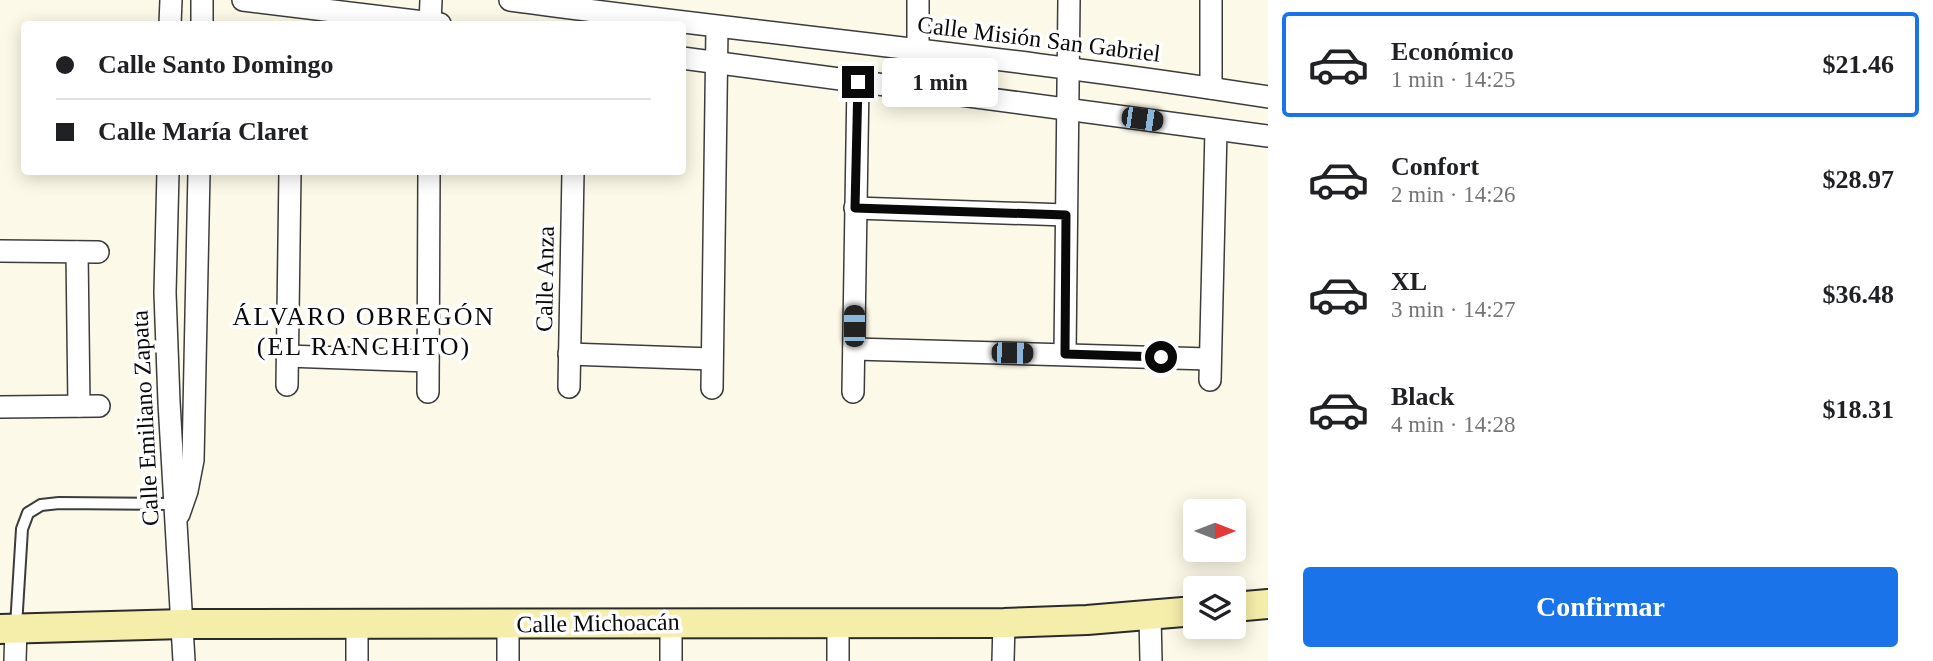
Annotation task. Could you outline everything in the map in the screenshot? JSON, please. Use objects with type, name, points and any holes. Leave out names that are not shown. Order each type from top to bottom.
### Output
[{"type":"street","points":[[170,21],[171,0]]},
{"type":"street","points":[[202,0],[202,21]]},
{"type":"street","points":[[243,0],[292,15],[386,21]]},
{"type":"street","points":[[431,0],[433,21]]},
{"type":"street","name":"Calle Misión San Gabriel","points":[[510,0],[665,21]]},
{"type":"street","points":[[918,0],[918,49]]},
{"type":"street","points":[[1065,354],[1069,0]]},
{"type":"street","points":[[1211,0],[1211,88]]},
{"type":"street","name":"Calle Misión San Gabriel","points":[[686,24],[918,49],[1268,97]]},
{"type":"street","points":[[712,388],[717,28]]},
{"type":"street","points":[[686,58],[1268,136]]},
{"type":"street","points":[[853,392],[858,82]]},
{"type":"street","points":[[854,349],[1065,354],[1210,369],[1216,130]]},
{"type":"street","name":"Calle Emiliano Zapata","points":[[167,175],[166,293],[175,526],[184,624],[184,661]]},
{"type":"street","points":[[175,526],[187,491],[193,460],[199,175]]},
{"type":"street","points":[[287,385],[290,175]]},
{"type":"street","points":[[428,392],[429,175]]},
{"type":"street","name":"Calle Anza","points":[[569,387],[573,175]]},
{"type":"street","points":[[855,208],[1066,215]]},
{"type":"street","points":[[0,251],[98,252]]},
{"type":"street","points":[[0,407],[89,406],[76,252]]},
{"type":"street","points":[[569,354],[712,359]]},
{"type":"street","points":[[287,356],[428,361]]},
{"type":"street","points":[[1246,606],[1268,604]]},
{"type":"street","name":"Calle Michoacán","points":[[8,629],[184,624],[1004,623],[1183,612]]},
{"type":"street","points":[[1150,615],[1151,661]]},
{"type":"street","points":[[671,622],[671,661]]},
{"type":"street","points":[[1003,661],[1004,623]]},
{"type":"street","points":[[508,624],[508,661]]},
{"type":"street","points":[[838,624],[838,661]]},
{"type":"street","points":[[357,625],[357,661]]},
{"type":"street","points":[[8,629],[15,661]]},
{"type":"lane","points":[[8,629],[22,529],[28,513],[50,503],[174,504]]},
{"type":"district","name":"ÁLVARO OBREGÓN (EL RANCHITO)","points":[[364,331]]},
{"type":"route","points":[[858,82],[855,208],[1066,215],[1065,354],[1161,357]]}]
